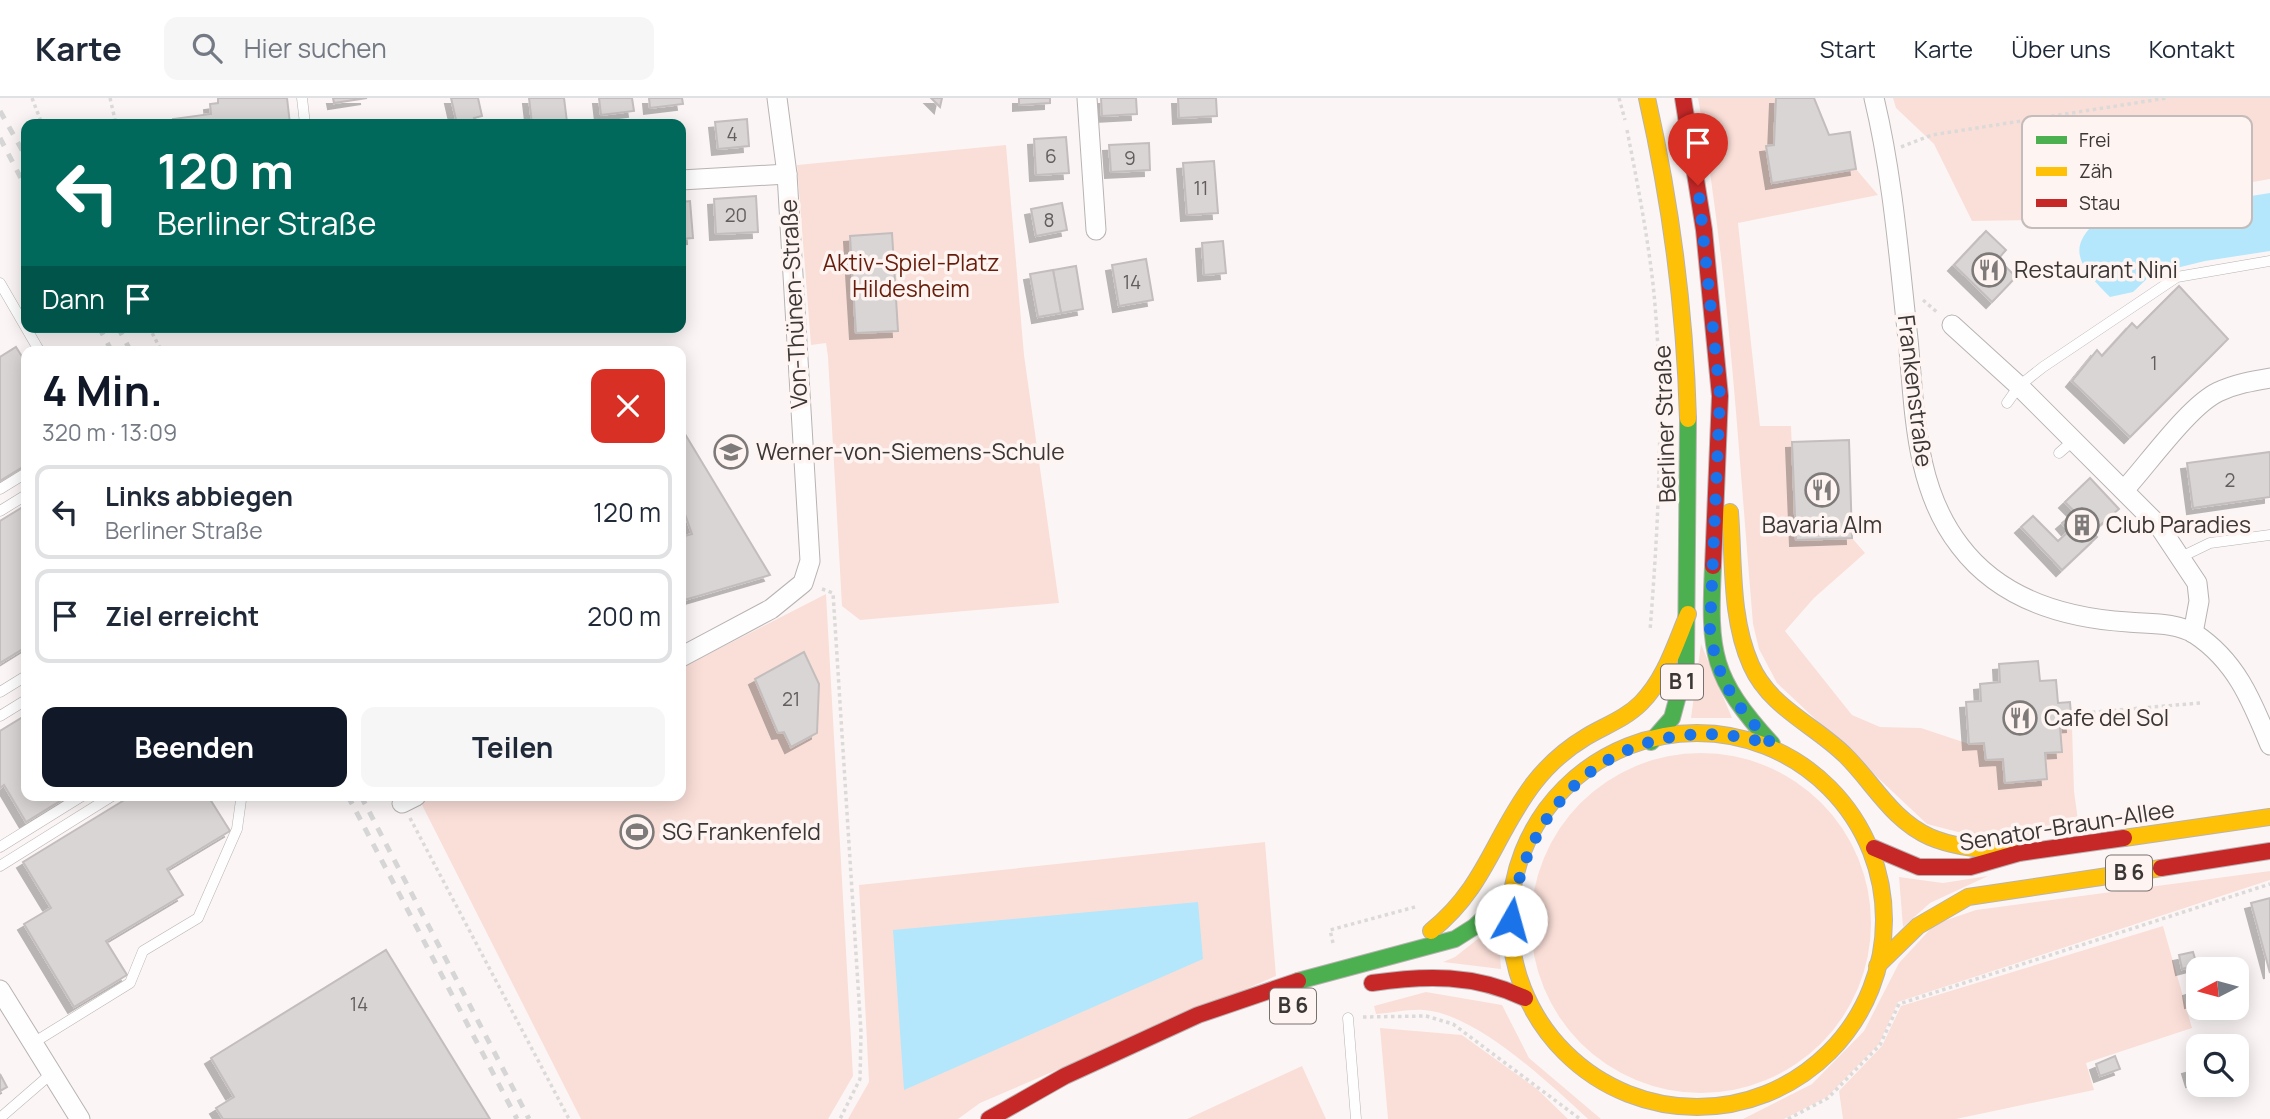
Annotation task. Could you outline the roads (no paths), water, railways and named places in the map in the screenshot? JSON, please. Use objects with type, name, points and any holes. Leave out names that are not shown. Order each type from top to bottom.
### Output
[{"type":"main road","name":"Berliner Straße","points":[[1647,98],[1671,211],[1685,335],[1690,451],[1688,614],[1684,665],[1672,718],[1651,741]]},
{"type":"main road","name":"Berliner Straße","points":[[1684,98],[1704,230],[1720,396],[1709,599],[1713,656],[1735,705],[1772,744]]},
{"type":"main road","points":[[1720,396],[1738,618],[1751,667],[1762,686],[1792,716],[1846,756],[1884,804],[1912,828],[1951,844],[2019,853]]},
{"type":"main road","points":[[1366,961],[1424,936],[1458,911],[1481,879],[1513,813],[1536,780],[1567,750],[1629,714],[1653,690],[1664,673],[1688,614]]},
{"type":"main road","points":[[1726,735],[1772,744],[1803,760],[1832,782],[1854,810],[1874,848],[1883,892],[1884,916],[1877,966],[1854,1014],[1821,1055],[1776,1086],[1727,1102],[1699,1106],[1665,1104],[1604,1086],[1567,1062],[1549,1043],[1525,998],[1511,947],[1514,890],[1530,845],[1557,804],[1603,764],[1651,741],[1679,736],[1726,735]]},
{"type":"main road","name":"Senator-Braun-Allee","points":[[1874,848],[1919,867],[1940,869],[1988,863],[2019,853],[2270,817]]},
{"type":"main road","name":"B 6","points":[[1877,966],[1924,919],[1968,897],[2270,852]]},
{"type":"main road","name":"B 6","points":[[989,1119],[1065,1076],[1198,1015],[1366,961],[1410,953],[1455,939],[1474,928],[1514,890]]},
{"type":"main road","points":[[1358,986],[1446,975],[1481,980],[1525,998]]},
{"type":"main road","points":[[1604,1086],[1620,1108]]},
{"type":"main road","points":[[1714,1119],[1727,1102]]},
{"type":"street","name":"Von-Thünen-Straße","points":[[686,654],[771,610],[803,583],[810,561],[787,174],[777,98]]},
{"type":"street","points":[[1087,98],[1096,230]]},
{"type":"street","name":"Frankenstraße","points":[[1874,98],[1885,153],[1923,471],[1929,492],[1959,547],[1992,579],[2026,599],[2062,614],[2091,620],[2169,625],[2193,633],[2218,653],[2241,679],[2270,746]]},
{"type":"street","name":"Von-Thünen-Straße","points":[[686,180],[787,174]]},
{"type":"street","name":"Frankenstraße","points":[[1952,325],[2013,394],[2067,447],[2125,489],[2159,526],[2177,558],[2197,583],[2199,601],[2193,633]]},
{"type":"street","points":[[2125,489],[2201,404],[2236,385],[2270,378]]},
{"type":"street","points":[[0,990],[80,1119]]},
{"type":"lane","points":[[302,98],[304,119]]},
{"type":"lane","points":[[2013,394],[2088,335],[2177,277],[2270,261]]},
{"type":"lane","points":[[0,283],[21,319]]},
{"type":"lane","points":[[0,489],[21,476]]},
{"type":"lane","points":[[0,512],[21,498]]},
{"type":"lane","points":[[2177,558],[2210,543],[2270,536]]},
{"type":"lane","points":[[0,692],[21,679]]},
{"type":"lane","points":[[0,716],[21,703]]},
{"type":"lane","points":[[0,847],[74,801]]},
{"type":"lane","points":[[0,866],[104,801]]},
{"type":"lane","points":[[33,1043],[130,984],[143,951],[198,918],[237,829],[241,801]]},
{"type":"lane","points":[[1348,1018],[1356,1119]]},
{"type":"lane","points":[[0,1118],[52,1073]]},
{"type":"water","points":[[2270,193],[2270,251],[2205,261],[2152,274],[2133,292],[2110,297],[2092,278],[2081,260],[2081,241],[2091,228],[2252,228],[2252,196]]},
{"type":"water","points":[[1198,902],[1203,959],[904,1090],[893,930]]},
{"type":"railway","points":[[0,111],[21,148]]},
{"type":"railway","points":[[0,138],[21,178]]},
{"type":"railway","points":[[102,333],[109,346]]},
{"type":"railway","points":[[121,333],[128,346]]},
{"type":"railway","points":[[351,801],[517,1119]]},
{"type":"railway","points":[[364,801],[529,1119]]},
{"type":"place","name":"Restaurant Nini","points":[[1989,270]]},
{"type":"place","name":"Werner-von-Siemens-Schule","points":[[731,452]]},
{"type":"place","name":"Bavaria Alm","points":[[1822,490]]},
{"type":"place","name":"Club Paradies","points":[[2082,525]]},
{"type":"place","name":"Cafe del Sol","points":[[2020,718]]},
{"type":"place","name":"SG Frankenfeld","points":[[637,832]]},
{"type":"park label","name":"Aktiv-Spiel-Platz Hildesheim","points":[[911,276]]}]
